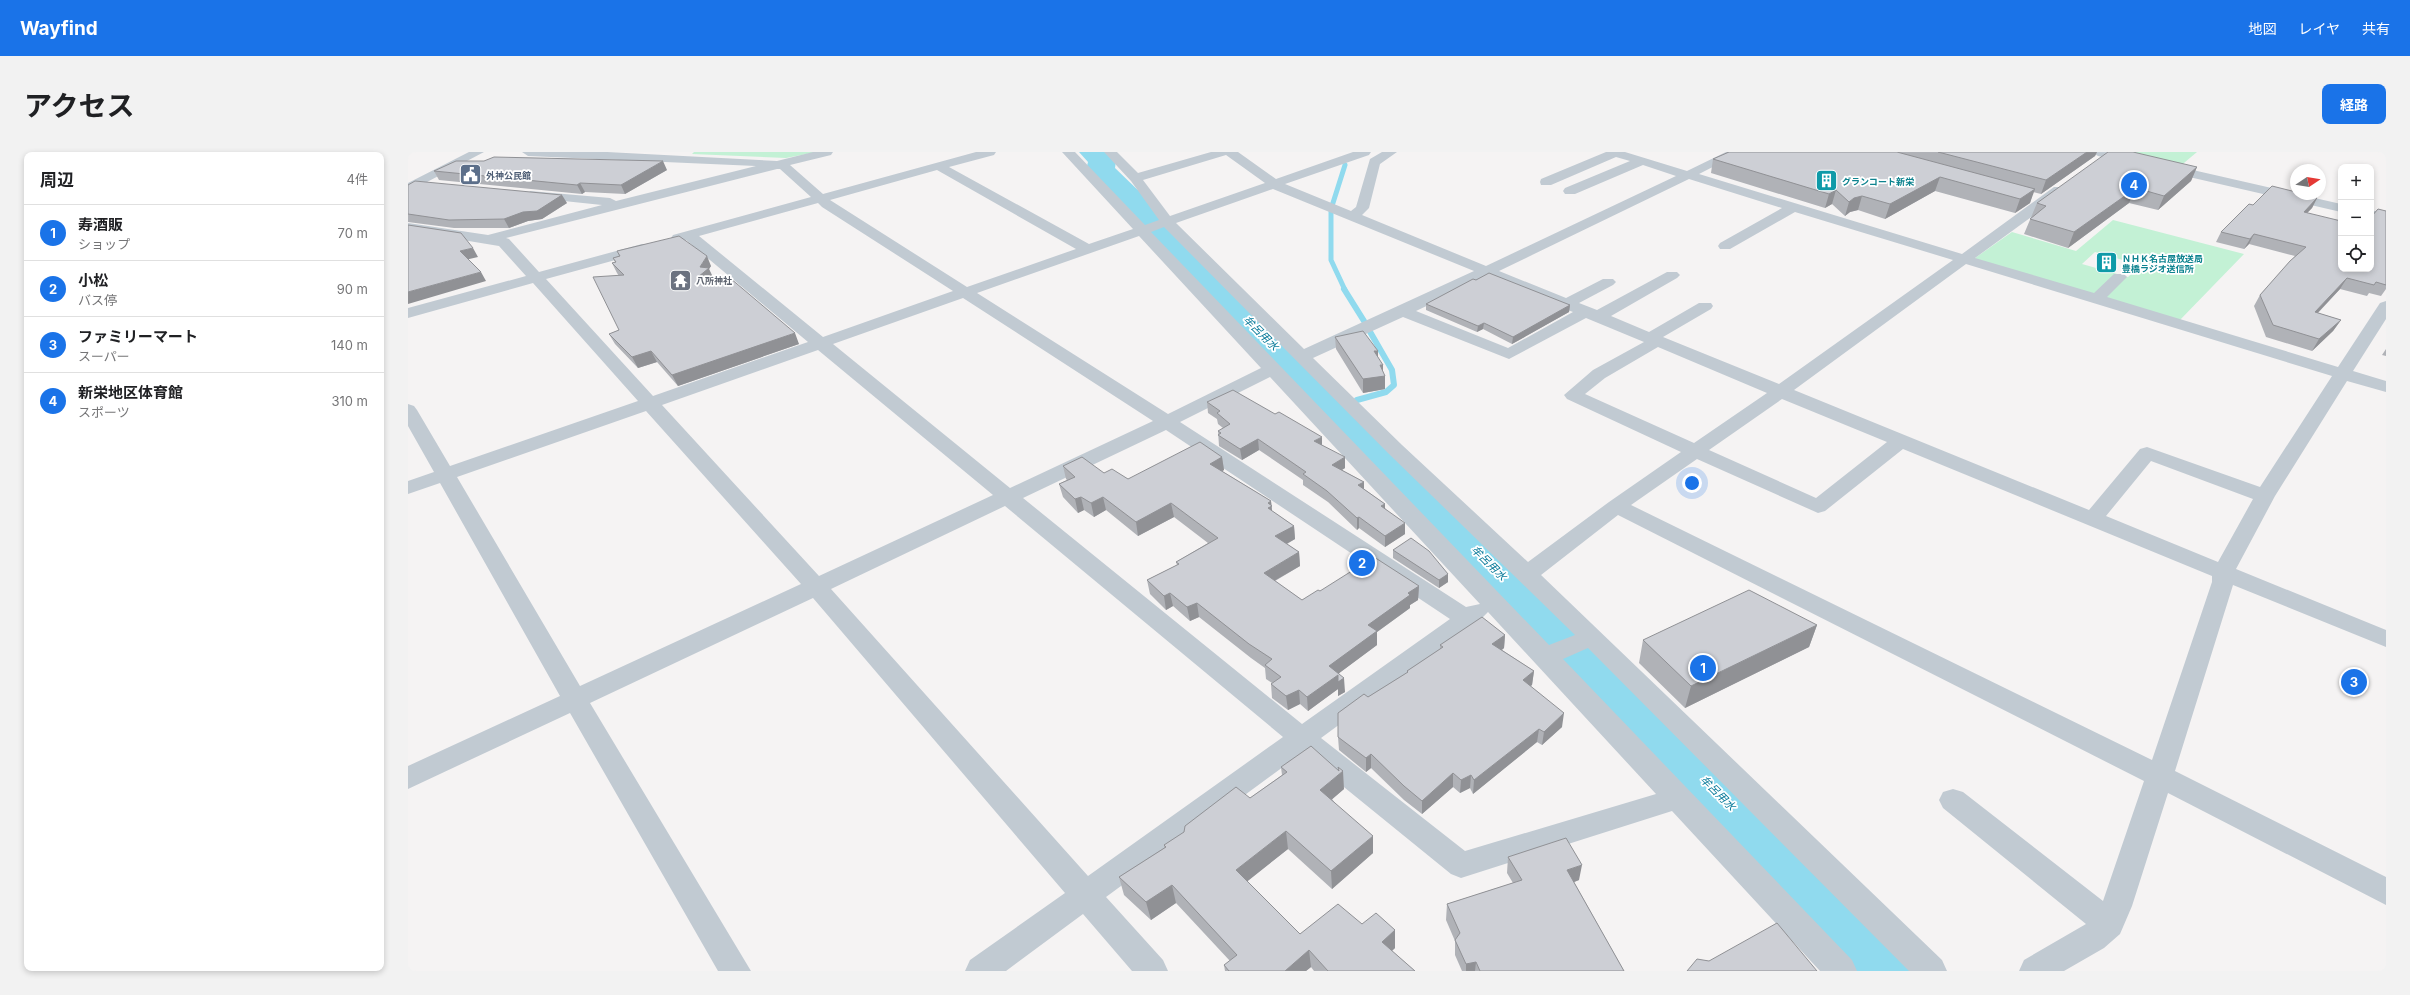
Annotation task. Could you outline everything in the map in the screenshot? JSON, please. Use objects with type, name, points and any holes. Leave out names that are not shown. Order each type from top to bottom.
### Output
[{"type":"street","points":[[413,186],[478,152]]},
{"type":"street","points":[[528,152],[784,166],[819,199],[1166,422],[1467,619]]},
{"type":"street","points":[[488,240],[504,234],[827,152]]},
{"type":"street","points":[[408,313],[990,152]]},
{"type":"street","points":[[1068,152],[1302,356],[1392,450],[1527,574],[1586,640],[1931,971]]},
{"type":"street","points":[[1110,152],[1135,178],[1154,227],[1273,369],[1365,460],[1492,601],[1552,655],[1678,798],[1841,971]]},
{"type":"street","points":[[1135,178],[1224,152]]},
{"type":"street","points":[[1230,152],[1276,185],[2092,520],[2386,638]]},
{"type":"street","points":[[408,488],[1276,185],[1366,152]]},
{"type":"street","points":[[1353,217],[1362,208],[1374,162],[1391,152]]},
{"type":"street","points":[[1302,356],[1404,311],[1736,152]]},
{"type":"street","points":[[1546,182],[1613,153],[2386,387]]},
{"type":"street","points":[[2090,167],[2106,153],[2338,207]]},
{"type":"street","points":[[1570,191],[1642,161]]},
{"type":"street","points":[[938,166],[1089,250]]},
{"type":"street","points":[[1527,574],[1616,506],[1780,392],[1964,259],[2037,199],[2072,180]]},
{"type":"street","points":[[413,186],[440,185]]},
{"type":"street","points":[[525,193],[617,203],[620,205]]},
{"type":"street","points":[[1725,246],[1794,207]]},
{"type":"street","points":[[2374,215],[2386,218]]},
{"type":"street","points":[[408,227],[504,242],[816,587],[1152,971]]},
{"type":"street","points":[[688,235],[1303,739],[1461,865],[1678,798]]},
{"type":"street","points":[[1404,311],[1509,354],[1672,275]]},
{"type":"street","points":[[2097,299],[2119,277]]},
{"type":"street","points":[[1566,304],[1608,282]]},
{"type":"street","points":[[1705,306],[1599,374],[1573,395],[1693,452],[1818,507],[1901,441]]},
{"type":"street","points":[[2035,971],[2093,938],[2109,924],[2160,776],[2223,582],[2223,572],[2265,496],[2386,306]]},
{"type":"street","points":[[408,778],[576,701],[1006,496],[1166,422],[1273,369]]},
{"type":"street","points":[[408,410],[576,701],[735,971]]},
{"type":"street","points":[[1365,460],[1392,450]]},
{"type":"street","points":[[2092,520],[2147,453],[2265,496]]},
{"type":"street","points":[[1616,506],[2160,776],[2386,892]]},
{"type":"street","points":[[981,971],[1492,601]]},
{"type":"street","points":[[1552,655],[1586,640]]},
{"type":"street","points":[[1953,800],[2109,924]]},
{"type":"green space","points":[[694,152],[817,152],[786,158],[692,154]]},
{"type":"green space","points":[[2122,152],[2197,152],[2178,168]]},
{"type":"green space","points":[[2113,220],[2244,254],[2179,321],[1979,261],[1975,258],[2012,232],[2076,251]],"holes":[[[2095,252],[2140,265],[2128,277],[2082,264]]]},
{"type":"building","points":[[1729,152],[1897,152],[2035,189],[2020,199],[1940,177],[1890,204],[1862,196],[1854,198],[1849,202],[1836,190],[1829,194],[1713,159]]},
{"type":"building","points":[[1938,152],[2087,152],[2046,180]]},
{"type":"building","points":[[2108,152],[2133,152],[2197,167],[2164,196],[2136,188],[2074,232],[2030,219],[2046,206],[2037,203]]},
{"type":"building","points":[[494,157],[663,161],[621,185],[580,183],[577,185],[434,171],[456,161],[484,161]]},
{"type":"building","points":[[415,181],[562,195],[537,211],[523,212],[504,219],[449,220],[408,214],[408,185]]},
{"type":"building","points":[[2272,186],[2290,190],[2290,200],[2315,200],[2304,212],[2338,220],[2338,272],[2374,272],[2374,214],[2378,209],[2386,211],[2386,285],[2376,282],[2374,285],[2347,278],[2315,312],[2341,320],[2319,339],[2273,325],[2260,295],[2290,261],[2306,247],[2254,234],[2250,239],[2221,232],[2249,204],[2253,205]]},
{"type":"building","points":[[408,225],[461,233],[473,248],[460,251],[481,272],[408,292]]},
{"type":"building","points":[[679,236],[707,256],[700,267],[709,268],[698,277],[730,278],[795,333],[672,375],[651,351],[632,357],[609,334],[619,330],[593,277],[624,275],[612,263],[616,262],[613,258],[620,256],[617,251]]},
{"type":"building","points":[[1489,273],[1570,305],[1513,337],[1484,323],[1478,326],[1426,304],[1473,279],[1476,280]]},
{"type":"building","points":[[1363,331],[1378,351],[1374,351],[1383,365],[1380,365],[1385,376],[1363,379],[1335,337]]},
{"type":"building","points":[[1233,390],[1275,414],[1279,412],[1322,437],[1314,441],[1345,457],[1332,465],[1364,482],[1358,485],[1385,504],[1381,506],[1405,523],[1385,536],[1359,517],[1357,518],[1327,491],[1303,474],[1306,472],[1258,439],[1240,449],[1218,435],[1221,433],[1218,431],[1230,424],[1217,413],[1220,411],[1207,402]]},
{"type":"building","points":[[1200,442],[1222,457],[1210,464],[1271,501],[1268,503],[1272,506],[1268,508],[1294,526],[1275,536],[1299,552],[1264,573],[1302,600],[1318,590],[1320,591],[1374,557],[1419,586],[1408,593],[1410,595],[1368,625],[1377,631],[1329,666],[1344,678],[1338,682],[1338,675],[1307,697],[1299,690],[1286,696],[1271,684],[1281,677],[1265,665],[1272,659],[1249,644],[1197,603],[1187,607],[1170,593],[1164,596],[1147,580],[1179,564],[1176,562],[1218,538],[1171,503],[1136,522],[1103,497],[1091,503],[1081,497],[1075,499],[1059,484],[1075,477],[1063,466],[1082,457],[1104,473],[1112,469],[1128,479]]},
{"type":"building","points":[[1411,538],[1429,551],[1448,574],[1439,580],[1393,550]]},
{"type":"building","points":[[1749,590],[1817,625],[1691,686],[1643,640]]},
{"type":"building","points":[[1482,617],[1505,635],[1492,644],[1534,671],[1523,680],[1564,713],[1544,732],[1539,729],[1474,780],[1471,775],[1461,780],[1453,773],[1422,801],[1371,754],[1366,758],[1338,737],[1338,713],[1364,694],[1368,697],[1408,672],[1407,671],[1443,647],[1440,645]]},
{"type":"building","points":[[1311,746],[1339,771],[1338,767],[1343,771],[1320,790],[1373,836],[1331,871],[1286,831],[1236,870],[1300,934],[1338,904],[1362,924],[1376,913],[1395,930],[1382,942],[1415,971],[1328,971],[1309,950],[1285,971],[1229,971],[1224,965],[1237,955],[1172,885],[1146,902],[1119,877],[1166,847],[1164,845],[1184,832],[1185,826],[1236,787],[1250,798],[1287,772],[1281,767]]},
{"type":"building","points":[[1566,838],[1582,865],[1567,870],[1624,971],[1480,971],[1476,962],[1466,964],[1455,940],[1460,933],[1447,904],[1522,880],[1508,857]]},
{"type":"building","points":[[1777,923],[1817,971],[1687,971],[1697,959],[1709,961]]},
{"type":"waterway","name":"牟呂用水","points":[[1093,152],[1102,161],[1100,170],[1894,971]]},
{"type":"waterway","points":[[1332,206],[1345,165]]},
{"type":"waterway","points":[[1331,211],[1331,260],[1345,290]]},
{"type":"waterway","points":[[1344,289],[1364,321]]},
{"type":"waterway","points":[[1357,400],[1386,392],[1394,385],[1392,370],[1369,330]]},
{"type":"place","name":"外神公民館","points":[[471,175]]},
{"type":"place","name":"グランコート新栄","points":[[1826,181]]},
{"type":"place","name":"新栄地区体育館","points":[[2134,185]]},
{"type":"place","name":"ＮＨＫ名古屋放送局 豊橋ラジオ送信所","points":[[2107,263]]},
{"type":"place","name":"八所神社","points":[[681,280]]},
{"type":"place","name":"小松","points":[[1362,563]]},
{"type":"place","name":"寿酒販","points":[[1703,668]]},
{"type":"place","name":"ファミリーマート","points":[[2354,682]]}]
